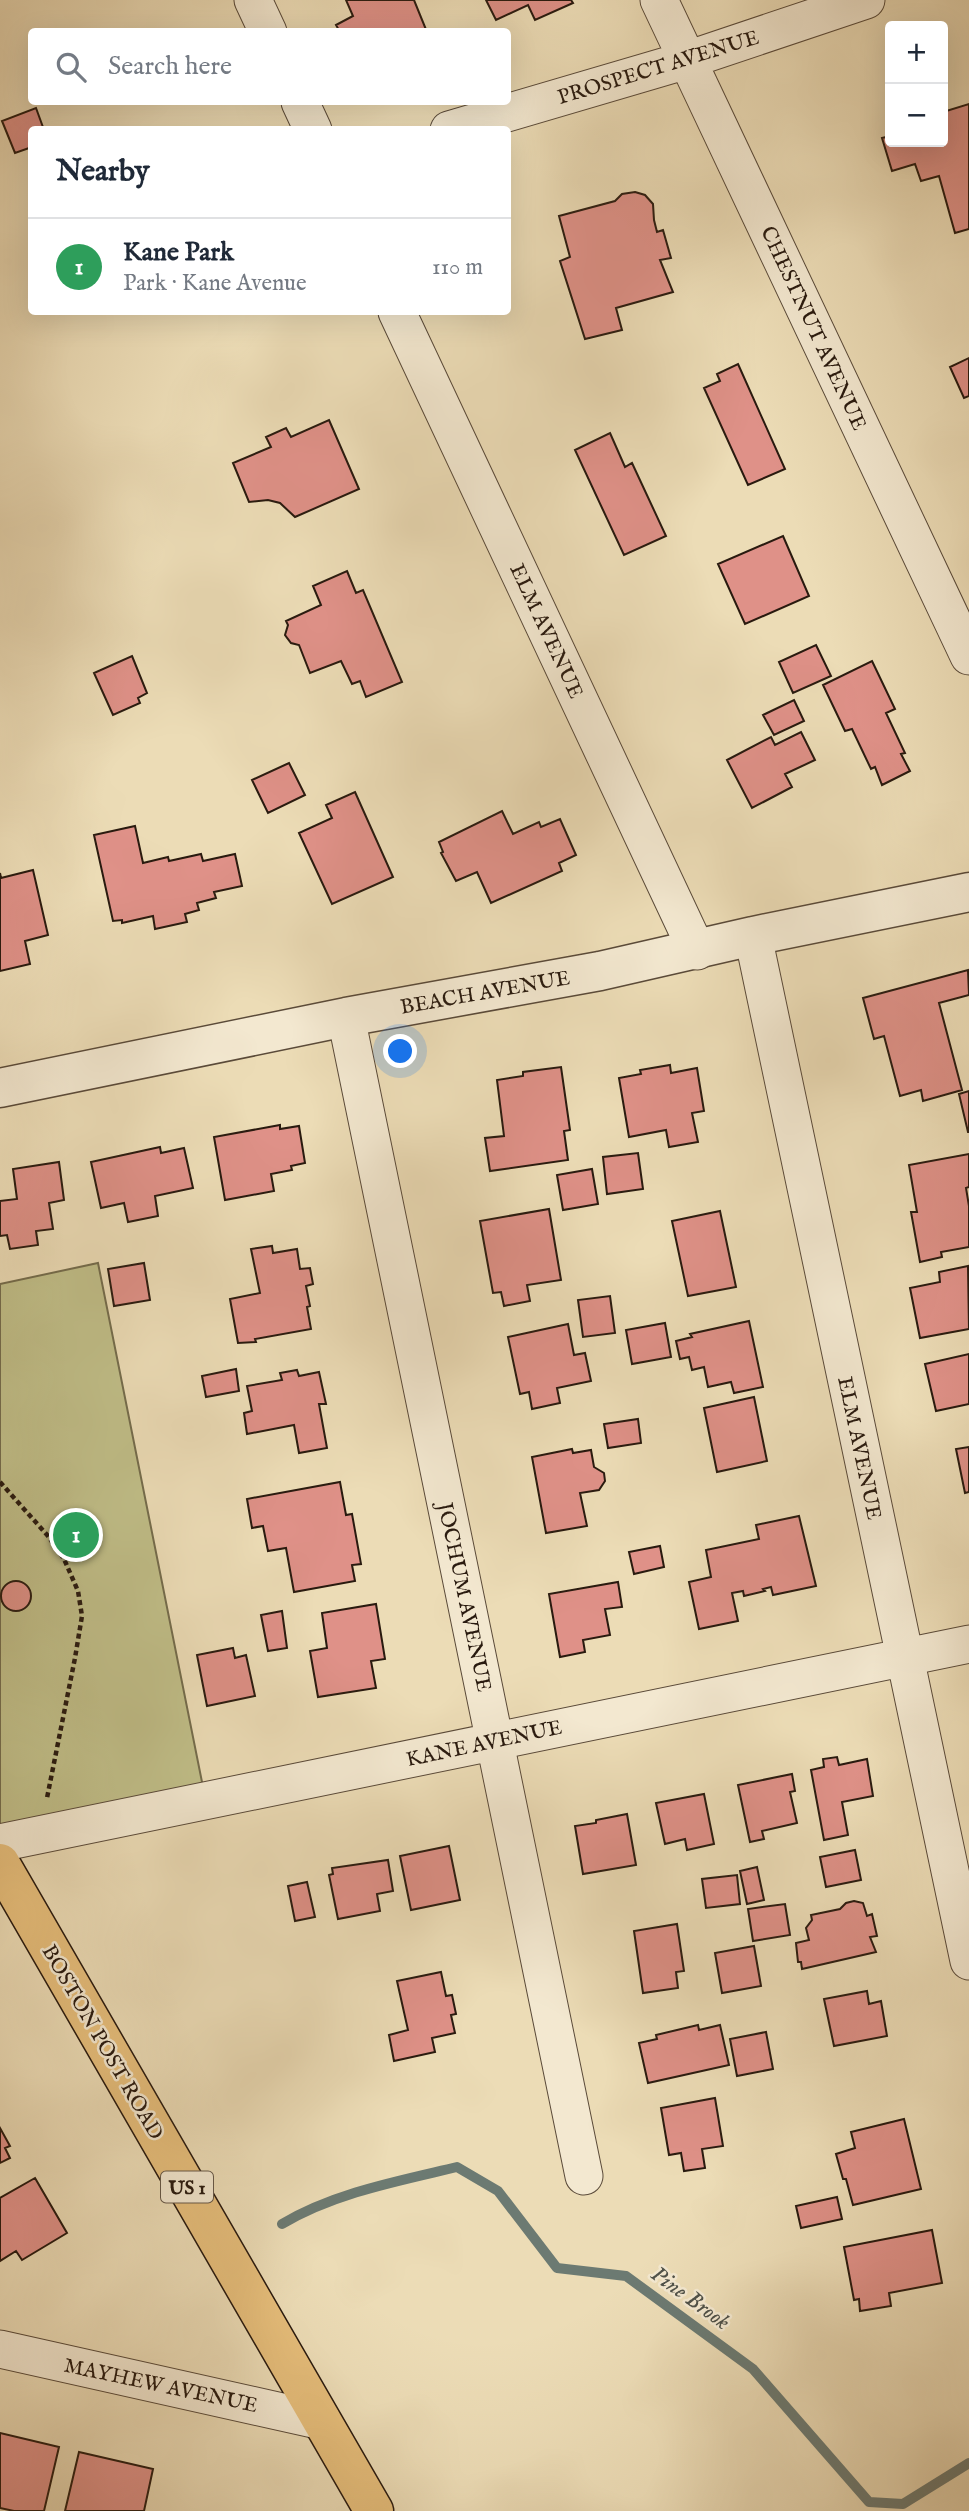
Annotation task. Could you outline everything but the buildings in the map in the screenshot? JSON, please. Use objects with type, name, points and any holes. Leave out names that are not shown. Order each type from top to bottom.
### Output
[{"type":"main road","name":"BOSTON POST ROAD","points":[[0,1863],[374,2511]]},
{"type":"street","points":[[253,0],[266,28]]},
{"type":"street","name":"CHESTNUT AVENUE","points":[[659,0],[969,656]]},
{"type":"street","name":"PROSPECT AVENUE","points":[[463,126],[687,60],[866,0]]},
{"type":"street","points":[[301,105],[311,126]]},
{"type":"street","name":"ELM AVENUE","points":[[398,315],[697,951]]},
{"type":"street","name":"BEACH AVENUE","points":[[0,1088],[346,1017],[600,971],[697,951],[752,936],[969,892]]},
{"type":"street","name":"ELM AVENUE","points":[[752,936],[969,1961]]},
{"type":"street","name":"JOCHUM AVENUE","points":[[346,1017],[584,2176]]},
{"type":"street","name":"KANE AVENUE","points":[[0,1843],[969,1644]]},
{"type":"street","name":"MAYHEW AVENUE","points":[[0,2349],[322,2420]]},
{"type":"path","points":[[0,1482],[48,1536],[64,1559],[78,1591],[82,1616],[39,1835]]},
{"type":"shaded area","points":[[98,1263],[203,1787],[0,1831],[0,1284]]},
{"type":"waterway","name":"Pine Brook","points":[[282,2224],[345,2196],[457,2167],[498,2191],[557,2268],[626,2276],[753,2369],[869,2502],[903,2504],[969,2463]]},
{"type":"place","name":"Kane Park","points":[[76,1535]]}]
